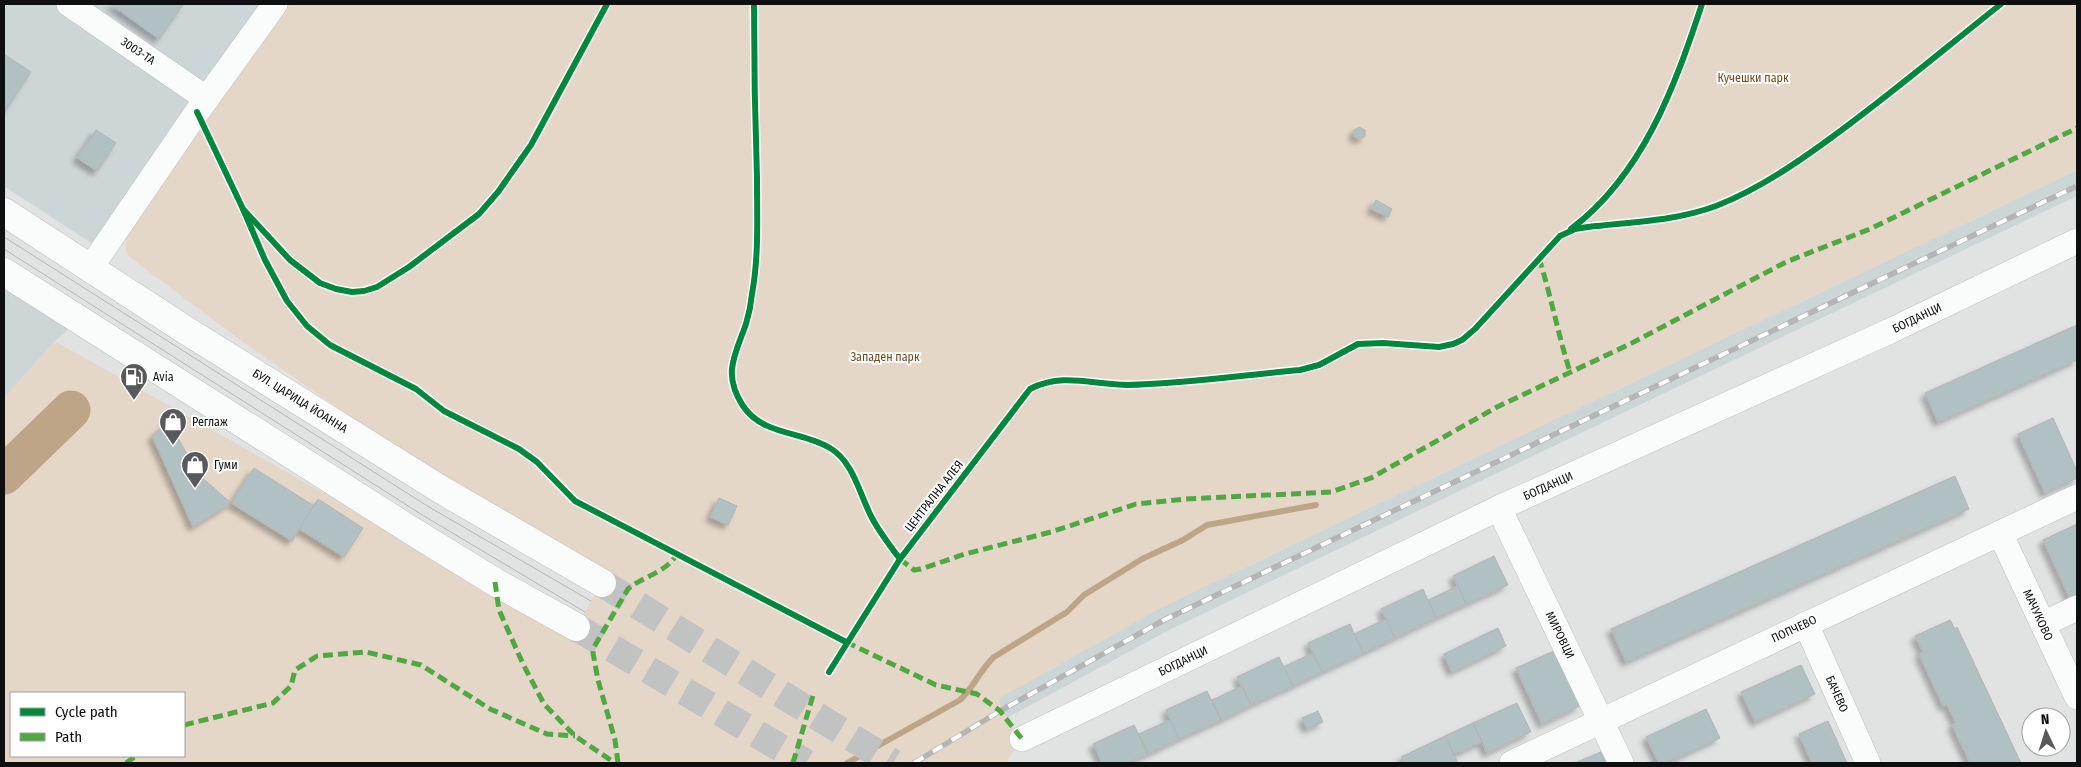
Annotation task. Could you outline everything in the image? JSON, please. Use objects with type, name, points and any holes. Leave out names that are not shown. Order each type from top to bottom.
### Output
[{"type":"main road","name":"БУЛ. ЦАРИЦА ЙОАННА","points":[[4,212],[187,331],[440,489],[602,583]]},
{"type":"main road","points":[[4,272],[495,582],[576,627]]},
{"type":"street","name":"3003-ТА","points":[[69,4],[207,98]]},
{"type":"street","points":[[91,267],[207,98],[275,4]]},
{"type":"street","name":"БОГДАНЦИ","points":[[1022,739],[1499,508],[1890,331],[2077,241]]},
{"type":"street","name":"ПОПЧЕВО","points":[[1512,763],[2077,497]]},
{"type":"street","name":"МИРОВЦИ","points":[[1499,508],[1621,763]]},
{"type":"street","name":"МАЧУКОВО","points":[[2000,533],[2077,697]]},
{"type":"street","points":[[2043,624],[2077,608]]},
{"type":"street","name":"БАЧЕВО","points":[[1806,624],[1868,763]]},
{"type":"shaded area","points":[[4,4],[290,4],[228,87],[94,245],[4,186]]},
{"type":"shaded area","points":[[2077,170],[2077,196],[1171,629],[1007,718],[933,763],[893,763],[997,699],[1158,609]]},
{"type":"shaded area","points":[[4,285],[73,326],[55,341],[4,398]]},
{"type":"green space","name":"Западен парк","points":[[290,4],[2077,4],[2077,170],[1158,609],[998,699],[1007,718],[1022,739],[1008,760],[1009,763],[4,763],[4,398],[55,341],[573,634],[605,576],[361,424],[243,342],[128,256],[125,245],[126,235],[228,87]]},
{"type":"building","points":[[110,4],[181,4],[183,5],[159,39]]},
{"type":"building","points":[[4,54],[31,72],[4,113]]},
{"type":"building","points":[[1359,127],[1365,130],[1365,136],[1361,139],[1354,137],[1354,130]]},
{"type":"building","points":[[96,130],[116,143],[97,171],[77,158]]},
{"type":"building","points":[[1376,200],[1392,209],[1388,217],[1371,209]]},
{"type":"building","points":[[2077,325],[2077,360],[1938,422],[1925,393]]},
{"type":"building","points":[[2053,418],[2077,471],[2077,478],[2045,493],[2018,434]]},
{"type":"building","name":"Гуми","points":[[169,422],[198,474],[231,503],[193,527],[152,436]]},
{"type":"building","points":[[254,468],[314,506],[292,541],[231,503]]},
{"type":"building","points":[[1955,476],[1969,509],[1626,662],[1611,629]]},
{"type":"building","points":[[719,498],[737,506],[728,525],[710,517]]},
{"type":"building","points":[[318,499],[363,528],[344,557],[299,529]]},
{"type":"building","points":[[2077,524],[2077,598],[2071,601],[2043,540]]},
{"type":"building","points":[[1494,556],[1508,585],[1466,604],[1453,576]]},
{"type":"building","points":[[1458,586],[1466,604],[1436,618],[1428,600]]},
{"type":"building","points":[[1423,589],[1436,618],[1395,638],[1381,609]]},
{"type":"building","points":[[1386,619],[1395,638],[1363,653],[1354,634]]},
{"type":"building","points":[[1950,620],[1955,629],[1957,627],[2021,763],[1970,763],[1952,725],[1956,723],[1947,705],[1943,706],[1919,654],[1923,652],[1915,636]]},
{"type":"building","points":[[1350,624],[1363,653],[1322,672],[1308,643]]},
{"type":"building","points":[[1498,628],[1506,646],[1452,672],[1444,654]]},
{"type":"building","points":[[1554,651],[1580,706],[1542,724],[1516,668]]},
{"type":"building","points":[[1313,653],[1322,672],[1293,686],[1283,667]]},
{"type":"building","points":[[1279,657],[1293,686],[1251,705],[1237,677]]},
{"type":"building","points":[[1801,665],[1815,694],[1755,722],[1741,692]]},
{"type":"building","points":[[1242,686],[1251,705],[1221,720],[1212,700]]},
{"type":"building","points":[[1207,691],[1221,720],[1179,739],[1166,710]]},
{"type":"building","points":[[1517,703],[1531,732],[1487,753],[1473,723]]},
{"type":"building","points":[[1706,709],[1720,738],[1666,763],[1659,763],[1646,737]]},
{"type":"building","points":[[1318,711],[1323,722],[1307,729],[1302,718]]},
{"type":"building","points":[[1170,720],[1179,739],[1148,754],[1139,734]]},
{"type":"building","points":[[1828,721],[1847,763],[1812,763],[1799,734]]},
{"type":"building","points":[[1473,723],[1482,742],[1454,755],[1445,736]]},
{"type":"building","points":[[1134,725],[1148,754],[1128,763],[1102,763],[1093,744]]},
{"type":"building","points":[[1445,736],[1458,763],[1405,763],[1401,757]]},
{"type":"building","points":[[1603,751],[1609,763],[1575,763]]},
{"type":"waterway","points":[[4,475],[71,410]]},
{"type":"waterway","points":[[847,763],[960,700],[994,657],[1067,612],[1084,595],[1142,559],[1183,540],[1207,525],[1316,505]]},
{"type":"tunnel","points":[[602,583],[893,763]]},
{"type":"tunnel","points":[[576,627],[806,763]]},
{"type":"tram line","points":[[4,237],[429,507],[591,601]]},
{"type":"tram line","points":[[4,249],[424,516],[585,612]]},
{"type":"railway","points":[[914,763],[1000,711],[1164,620],[2077,186]]},
{"type":"marked path","points":[[900,559],[914,570],[921,569],[965,554],[1051,532],[1136,504],[1185,499],[1331,492],[1371,478],[1497,407],[1628,345],[1786,262],[1870,229],[2077,128]]},
{"type":"marked path","points":[[1539,258],[1570,372]]},
{"type":"marked path","points":[[618,763],[615,740],[598,680],[593,653],[594,647],[628,589],[667,566],[677,554]]},
{"type":"marked path","points":[[495,582],[499,610],[523,664],[544,704],[575,736],[615,763]]},
{"type":"marked path","points":[[846,642],[936,685],[977,694],[1000,711],[1022,739]]},
{"type":"marked path","points":[[185,725],[273,703],[291,686],[295,670],[317,656],[366,652],[421,665],[490,709],[547,734],[575,736]]},
{"type":"marked path","points":[[793,763],[814,692]]},
{"type":"marked path","points":[[126,763],[135,757]]},
{"type":"cycle path","points":[[197,112],[243,209],[290,260],[320,283],[352,292],[364,291],[377,287],[409,267],[479,214],[498,192],[531,145],[607,4]]},
{"type":"cycle path","points":[[754,4],[757,251],[750,309],[732,365],[733,384],[743,406],[751,416],[761,423],[784,432],[808,438],[830,448],[838,454],[851,470],[875,524],[900,559]]},
{"type":"cycle path","points":[[1571,229],[1596,207],[1618,183],[1637,156],[1668,97],[1702,4]]},
{"type":"cycle path","name":"ЦЕНТРАЛНА АЛЕЯ","points":[[829,672],[900,559],[1030,389],[1042,384],[1066,380],[1128,385],[1192,381],[1300,370],[1319,365],[1358,344],[1383,343],[1439,347],[1453,344],[1462,340],[1475,329],[1560,236],[1575,229],[1685,215],[1733,199],[1798,161],[1843,129],[2001,4]]},
{"type":"cycle path","points":[[243,209],[265,260],[287,301],[307,326],[330,345],[416,389],[444,411],[519,449],[537,462],[575,501],[846,642]]},
{"type":"place","name":"Avia","points":[[134,401]]},
{"type":"place","name":"Реглаж","points":[[173,446]]},
{"type":"place","name":"Гуми","points":[[195,489]]},
{"type":"park label","name":"Кучешки парк","points":[[1753,78]]}]
